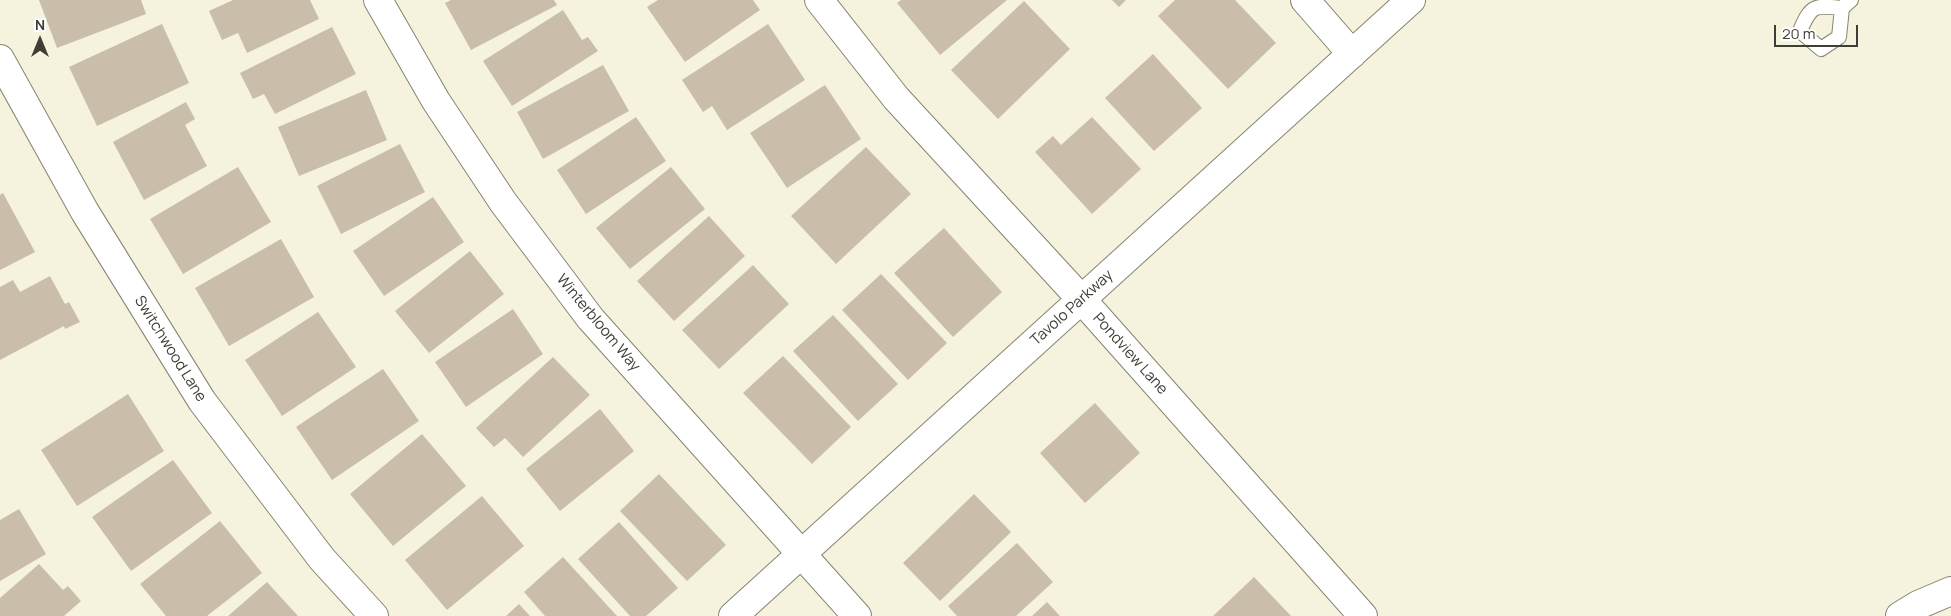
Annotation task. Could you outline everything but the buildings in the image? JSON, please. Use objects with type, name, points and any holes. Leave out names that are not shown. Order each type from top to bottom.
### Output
[{"type":"street","name":"Winterbloom Way","points":[[378,0],[436,101],[503,202],[590,318],[857,616]]},
{"type":"street","name":"Pondview Lane","points":[[819,0],[896,98],[1082,300],[1362,616]]},
{"type":"street","points":[[1305,0],[1352,54]]},
{"type":"street","name":"Tavolo Parkway","points":[[733,616],[801,552],[1082,300],[1411,0]]},
{"type":"street","name":"Switchwood Lane","points":[[0,59],[85,212],[202,401],[322,559],[374,616]]},
{"type":"street","points":[[1900,616],[1918,605],[1951,591]]}]
